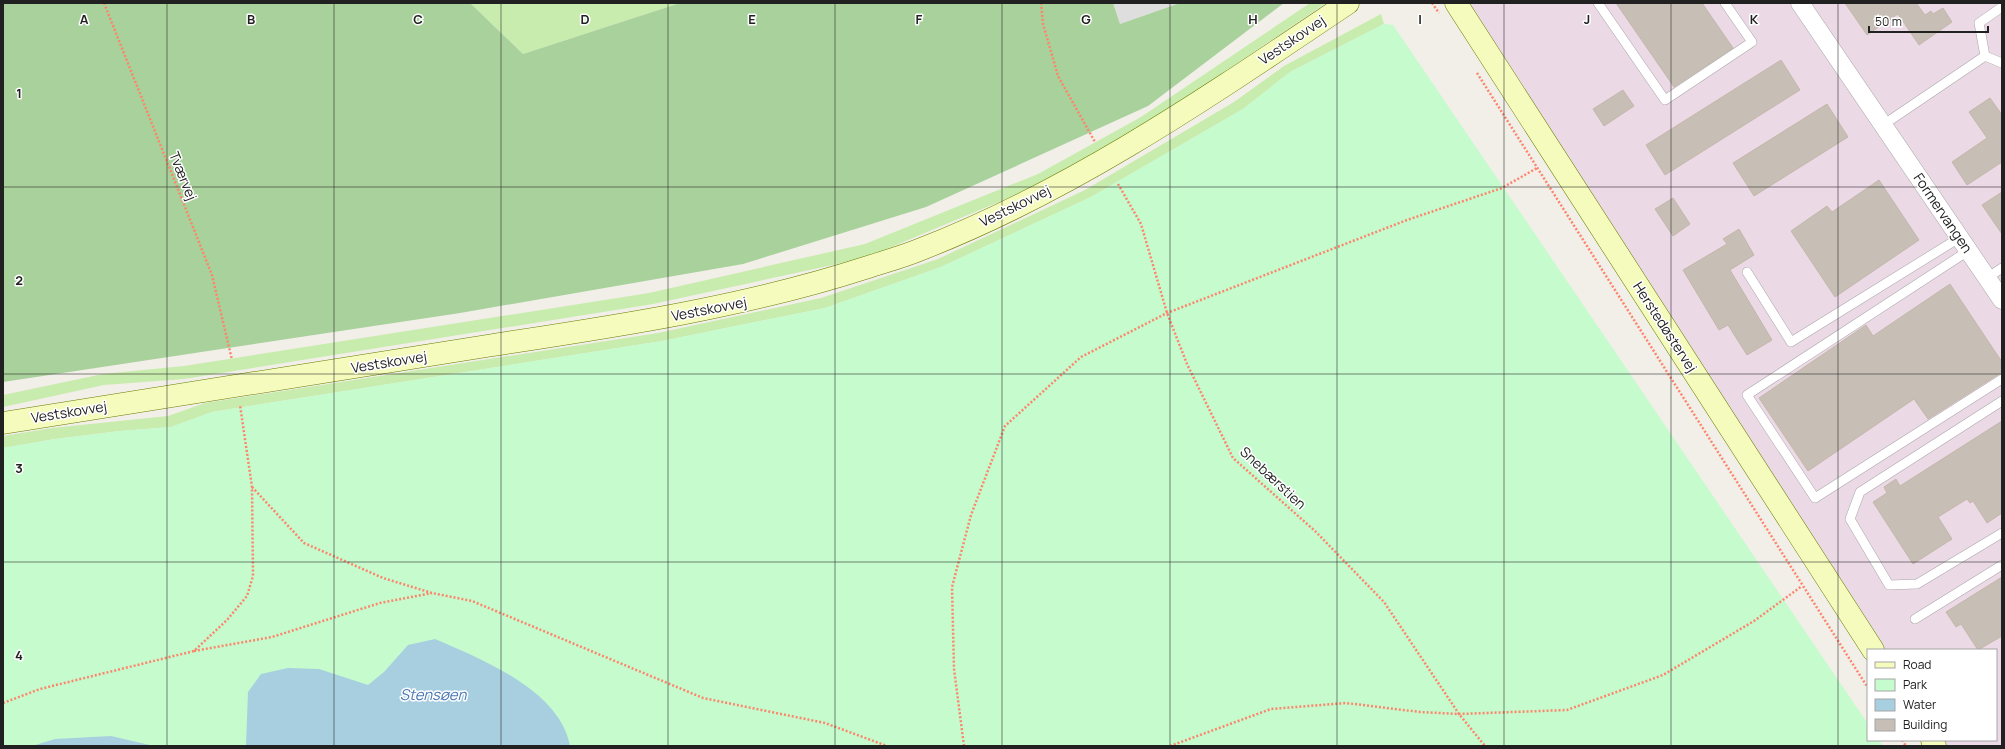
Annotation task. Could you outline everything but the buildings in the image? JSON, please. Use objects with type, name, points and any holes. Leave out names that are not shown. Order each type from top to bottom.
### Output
[{"type":"street","name":"Vestskovvej","points":[[3,423],[639,322],[751,300],[830,279],[918,251],[1001,215],[1068,180],[1133,145],[1240,76],[1348,3]]},
{"type":"street","name":"Formervangen","points":[[1800,3],[2002,300]]},
{"type":"street","name":"Herstedøstervej","points":[[1448,10],[1873,649]]},
{"type":"lane","points":[[1598,3],[1665,100],[1752,42],[1725,3]]},
{"type":"lane","points":[[1985,56],[1979,23],[2002,7]]},
{"type":"lane","points":[[1883,125],[1985,56]]},
{"type":"lane","points":[[1985,56],[2002,63]]},
{"type":"lane","points":[[1747,272],[1791,342],[1964,244]]},
{"type":"lane","points":[[1964,244],[1747,395],[1815,498],[2002,379]]},
{"type":"lane","points":[[1987,278],[2002,268]]},
{"type":"lane","points":[[2002,401],[1860,492],[1850,519],[1889,585],[1917,584],[2002,533]]},
{"type":"lane","points":[[1915,619],[2002,565]]},
{"type":"path","name":"Tværvej","points":[[104,3],[212,274],[232,360]]},
{"type":"path","points":[[1041,3],[1043,24],[1058,76],[1095,142]]},
{"type":"path","points":[[1432,3],[1448,10]]},
{"type":"path","points":[[1474,69],[1867,686]]},
{"type":"path","points":[[964,746],[954,669],[952,587],[971,515],[1005,426],[1081,357],[1167,313],[1407,220],[1502,188],[1537,168]]},
{"type":"path","name":"Snebærstien","points":[[1118,184],[1141,224],[1167,313],[1187,364],[1232,458],[1315,530],[1384,602],[1459,714],[1485,746]]},
{"type":"path","points":[[194,651],[228,620],[247,596],[253,576],[252,487],[240,405]]},
{"type":"path","points":[[252,487],[304,544],[383,578],[432,593],[472,601],[702,698],[825,724],[887,746]]},
{"type":"path","points":[[1170,746],[1271,709],[1346,703],[1420,712],[1459,714],[1567,710],[1663,675],[1754,621],[1802,586]]},
{"type":"path","points":[[3,703],[40,689],[194,651],[272,636],[380,603],[432,593]]},
{"type":"shaded area","points":[[1113,3],[1180,3],[1120,24]]},
{"type":"shaded area","points":[[1448,3],[2002,3],[2002,746],[1937,746],[1934,741],[1997,741],[1997,649],[1873,649]]},
{"type":"green space","points":[[3,3],[470,3],[523,54],[680,3],[1113,3],[1120,24],[1180,3],[1284,3],[1148,106],[926,207],[743,264],[460,313],[3,382]]},
{"type":"green space","points":[[470,3],[680,3],[523,54]]},
{"type":"green space","points":[[1310,3],[1326,3],[1146,125],[1042,184],[865,258],[653,304],[184,379],[104,385],[3,407],[3,395],[103,374],[184,366],[649,293],[865,244],[1038,174],[1141,117]]},
{"type":"green space","points":[[1381,14],[1384,24],[1290,72],[1243,109],[1091,197],[941,267],[825,308],[662,341],[212,412],[171,427],[120,431],[55,439],[3,448],[3,436],[52,428],[168,416],[205,403],[658,333],[821,298],[938,259],[1085,190],[1234,102],[1284,66]]},
{"type":"green space","points":[[1384,24],[1393,25],[1867,723],[1867,741],[1880,741],[1883,746],[3,746],[3,448],[55,439],[120,431],[171,427],[212,412],[662,341],[825,308],[941,267],[1091,197],[1243,109],[1290,72]]},
{"type":"water","name":"Stensøen","points":[[435,639],[495,667],[516,679],[535,693],[551,708],[563,726],[570,746],[246,746],[248,692],[261,674],[288,668],[319,669],[368,685],[384,672],[408,645]]},
{"type":"water","points":[[111,736],[154,746],[32,746],[55,739]]}]
